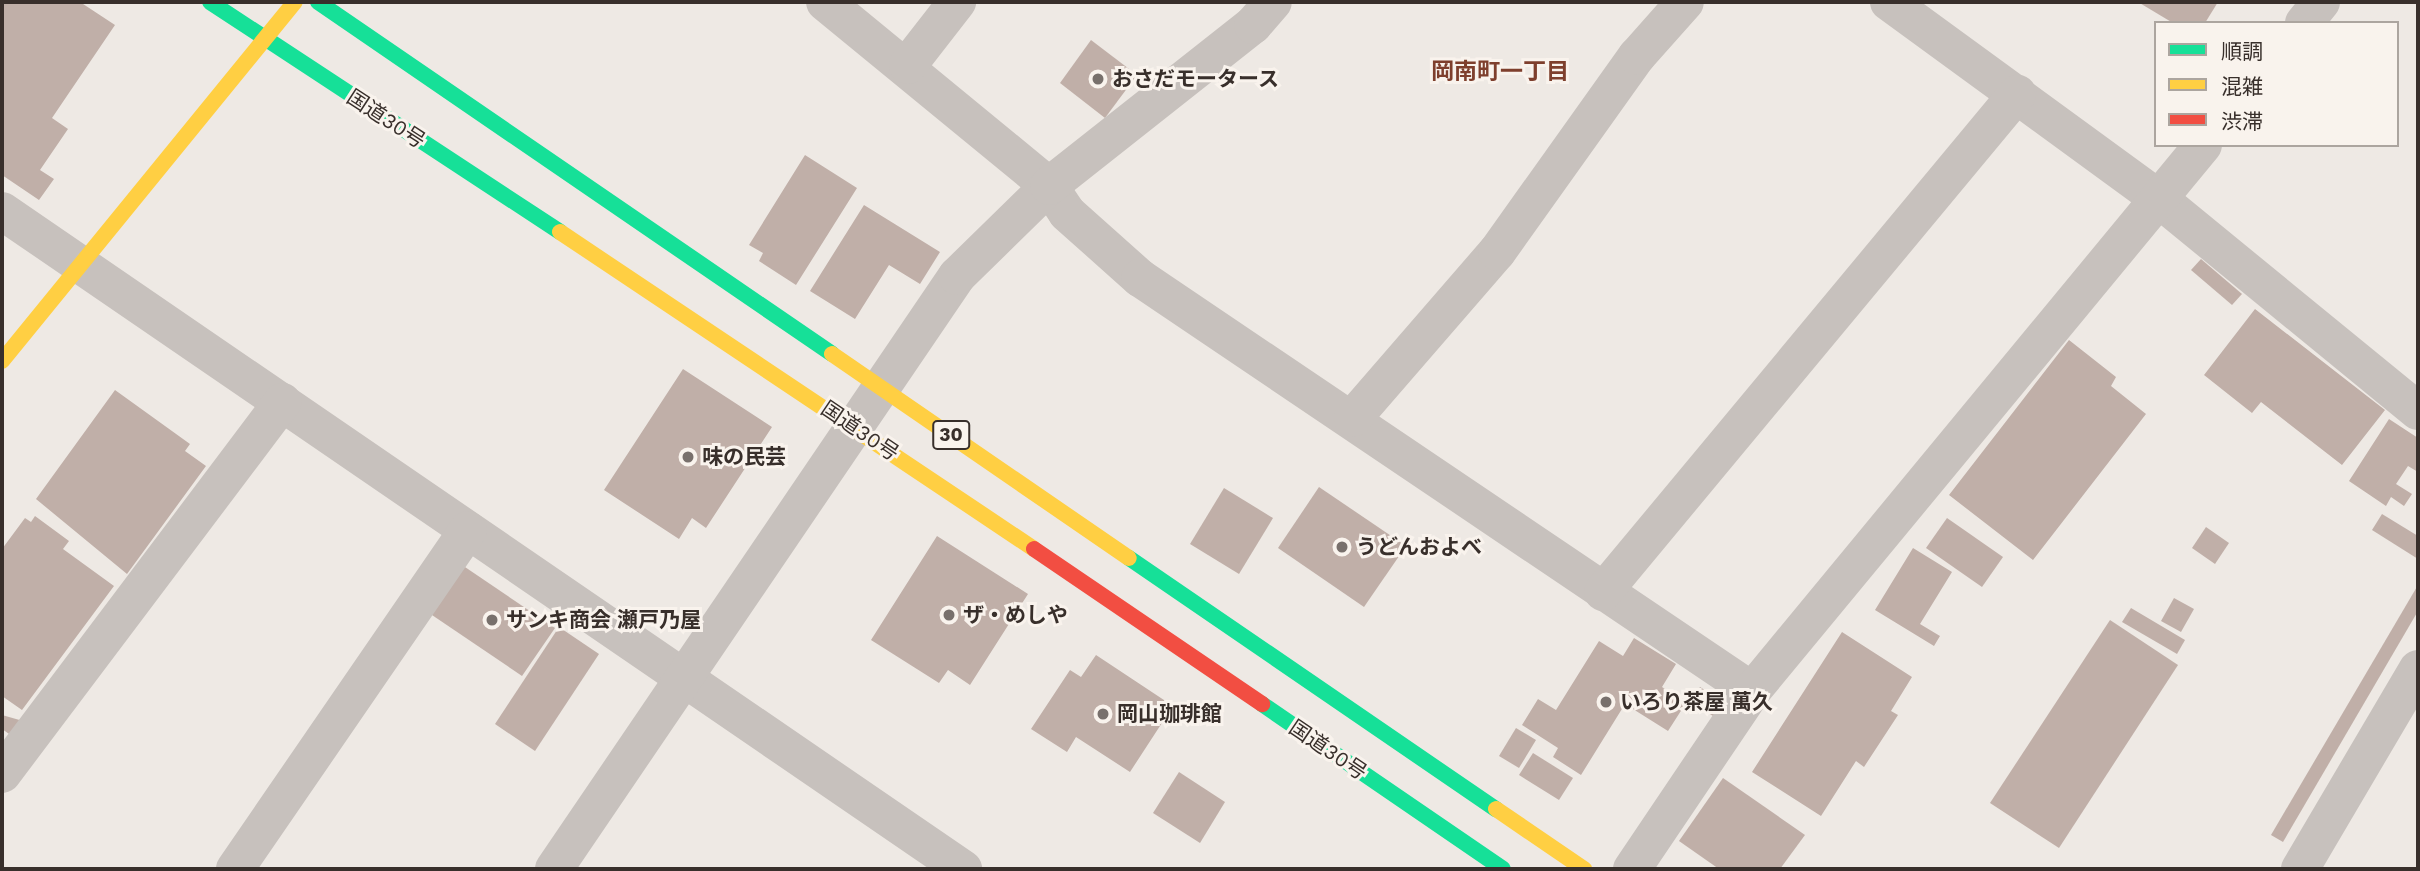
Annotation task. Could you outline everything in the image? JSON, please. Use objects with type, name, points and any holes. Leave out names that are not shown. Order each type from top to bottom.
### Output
[{"type":"main road","name":"国道30号","points":[[210,2],[855,427],[1503,869]]},
{"type":"main road","points":[[2,361],[295,2]]},
{"type":"main road","name":"30","points":[[318,2],[1584,869]]},
{"type":"street","points":[[825,2],[908,65],[1049,186],[1067,213],[1140,278],[1353,418],[1603,592],[1752,691]]},
{"type":"street","points":[[908,65],[957,2]]},
{"type":"street","points":[[554,869],[957,276],[1049,186],[1253,25],[1273,2]]},
{"type":"street","points":[[1353,418],[1497,252],[1637,56],[1685,2]]},
{"type":"street","points":[[1889,2],[2159,199],[2418,411]]},
{"type":"street","points":[[2306,21],[2321,2]]},
{"type":"street","points":[[1603,592],[2017,94]]},
{"type":"street","points":[[1632,869],[1752,691],[2201,147]]},
{"type":"street","points":[[2,211],[685,678],[941,863]]},
{"type":"street","points":[[2,774],[282,402]]},
{"type":"street","points":[[235,869],[468,530]]},
{"type":"street","points":[[2300,869],[2418,669]]},
{"type":"building","points":[[2,2],[80,2],[115,25],[52,118],[68,129],[40,170],[54,179],[39,200],[2,175]]},
{"type":"building","points":[[2138,2],[2218,2],[2206,21],[2170,21]]},
{"type":"building","points":[[1091,40],[1137,75],[1105,118],[1060,83]]},
{"type":"building","points":[[805,155],[857,188],[796,285],[759,261],[763,253],[749,245]]},
{"type":"building","points":[[864,205],[940,252],[920,284],[889,265],[855,319],[810,291]]},
{"type":"building","points":[[2201,259],[2242,294],[2232,305],[2191,270]]},
{"type":"building","points":[[2255,309],[2385,410],[2342,465],[2261,402],[2252,413],[2204,375]]},
{"type":"building","points":[[2069,340],[2116,377],[2111,386],[2146,414],[2033,560],[1949,495]]},
{"type":"building","points":[[683,369],[772,427],[706,528],[692,518],[679,539],[604,490]]},
{"type":"building","points":[[115,390],[190,444],[185,451],[206,466],[127,574],[36,499]]},
{"type":"building","points":[[2389,419],[2418,438],[2418,472],[2408,466],[2396,484],[2412,494],[2404,506],[2391,497],[2386,506],[2349,481]]},
{"type":"building","points":[[1319,487],[1406,546],[1364,607],[1278,548]]},
{"type":"building","points":[[1224,488],[1273,518],[1239,574],[1190,544]]},
{"type":"building","points":[[2382,514],[2418,536],[2418,559],[2372,530]]},
{"type":"building","points":[[35,516],[69,541],[63,549],[114,586],[22,710],[2,696],[2,549],[25,518],[31,522]]},
{"type":"building","points":[[1947,518],[2003,557],[1982,587],[1926,548]]},
{"type":"building","points":[[2206,527],[2229,543],[2215,564],[2192,548]]},
{"type":"building","points":[[937,536],[1028,594],[970,685],[948,670],[939,683],[871,640]]},
{"type":"building","points":[[1913,548],[1952,572],[1920,624],[1940,636],[1934,646],[1875,610]]},
{"type":"building","points":[[462,565],[555,628],[522,676],[429,613]]},
{"type":"building","points":[[2418,585],[2418,611],[2283,842],[2271,835]]},
{"type":"building","points":[[2174,598],[2194,609],[2181,632],[2161,621]]},
{"type":"building","points":[[2131,608],[2185,640],[2177,654],[2122,622]]},
{"type":"building","points":[[2110,620],[2178,665],[2059,848],[1990,803]]},
{"type":"building","points":[[559,627],[599,654],[535,751],[495,724]]},
{"type":"building","points":[[1842,632],[1912,677],[1891,711],[1898,715],[1864,767],[1856,761],[1821,816],[1752,772]]},
{"type":"building","points":[[1634,638],[1676,664],[1662,687],[1686,703],[1668,731],[1625,704],[1581,775],[1553,757],[1558,748],[1522,725],[1538,699],[1556,710],[1599,641],[1623,656]]},
{"type":"building","points":[[1096,655],[1173,706],[1130,772],[1076,737],[1067,752],[1031,729],[1070,670],[1081,677]]},
{"type":"building","points":[[1700,687],[1722,701],[1713,716],[1691,702]]},
{"type":"building","points":[[2,715],[23,721],[12,736],[2,729]]},
{"type":"building","points":[[1516,728],[1536,740],[1519,768],[1499,756]]},
{"type":"building","points":[[1533,753],[1573,778],[1559,800],[1519,775]]},
{"type":"building","points":[[1179,772],[1225,802],[1200,843],[1153,813]]},
{"type":"building","points":[[1723,778],[1805,835],[1780,869],[1719,869],[1679,841]]},
{"type":"traffic: fast","points":[[210,2],[560,232]]},
{"type":"traffic: fast","points":[[318,2],[832,354]]},
{"type":"traffic: fast","points":[[1129,558],[1496,809]]},
{"type":"traffic: fast","points":[[1262,704],[1503,869]]},
{"type":"traffic: slow","points":[[2,361],[295,2]]},
{"type":"traffic: slow","points":[[560,232],[1034,549]]},
{"type":"traffic: slow","points":[[832,354],[1129,558]]},
{"type":"traffic: slow","points":[[1496,809],[1584,869]]},
{"type":"traffic: jam","points":[[1034,549],[1262,704]]},
{"type":"place","name":"おさだモータース","points":[[1098,79]]},
{"type":"place","name":"味の民芸","points":[[688,457]]},
{"type":"place","name":"うどんおよべ","points":[[1342,547]]},
{"type":"place","name":"ザ・めしや","points":[[949,615]]},
{"type":"place","name":"サンキ商会 瀬戸乃屋","points":[[492,620]]},
{"type":"place","name":"いろり茶屋 萬久","points":[[1606,702]]},
{"type":"place","name":"岡山珈琲館","points":[[1103,714]]},
{"type":"district","name":"岡南町一丁目","points":[[1500,72]]}]
